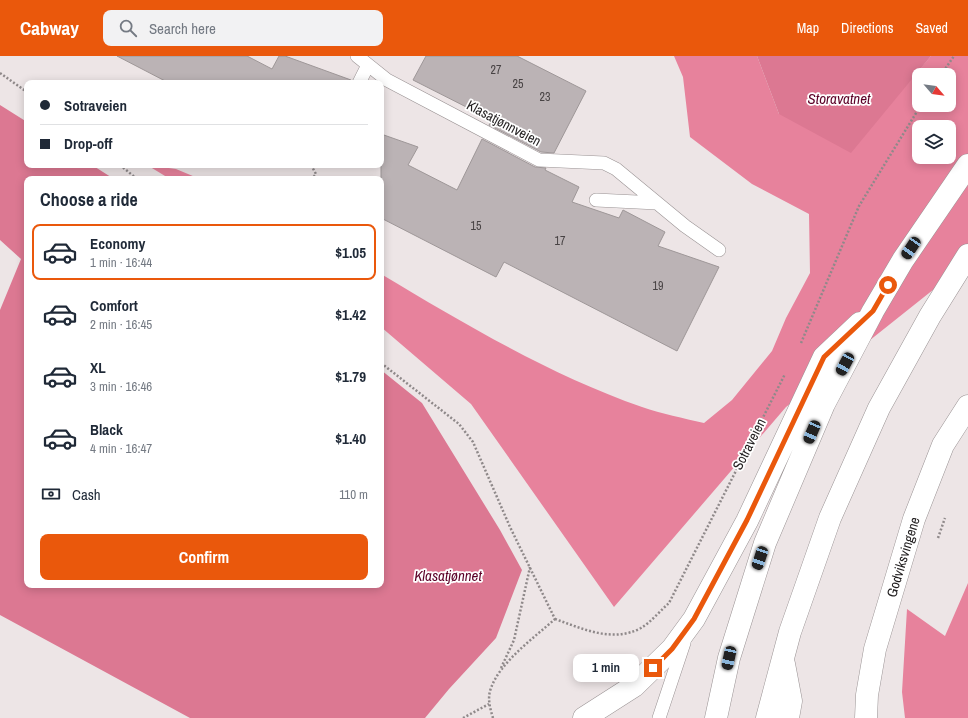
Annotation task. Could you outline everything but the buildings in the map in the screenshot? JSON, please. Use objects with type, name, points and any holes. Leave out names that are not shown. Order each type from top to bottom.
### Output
[{"type":"main road","points":[[716,718],[729,658],[765,543],[824,404],[873,311],[903,260],[968,165]]},
{"type":"main road","points":[[767,718],[790,632],[830,518],[879,408],[930,316],[968,255]]},
{"type":"main road","points":[[584,718],[634,686],[672,649],[694,619],[747,520],[824,357],[873,311]]},
{"type":"main road","name":"Godviksvingene","points":[[866,718],[867,696],[875,649],[914,519],[943,445],[968,406]]},
{"type":"main road","points":[[783,658],[791,701],[788,718]]},
{"type":"lane","name":"Klasatjønnveien","points":[[357,56],[387,80],[539,160],[604,163],[616,169],[657,203],[719,250]]},
{"type":"lane","points":[[360,80],[368,65]]},
{"type":"lane","points":[[596,200],[657,203]]},
{"type":"lane","points":[[659,718],[676,664],[694,619]]},
{"type":"path","points":[[946,68],[954,56]]},
{"type":"path","points":[[0,73],[24,90]]},
{"type":"path","points":[[799,347],[859,206],[917,112]]},
{"type":"path","points":[[124,168],[133,176]]},
{"type":"path","points":[[384,364],[459,424],[473,442],[510,527],[555,618],[500,670]]},
{"type":"path","name":"Sotraveien","points":[[555,618],[593,633],[624,634],[642,627],[668,603],[788,368]]},
{"type":"path","points":[[936,541],[946,513]]},
{"type":"path","points":[[493,718],[489,704],[490,689],[514,640],[530,567]]},
{"type":"path","points":[[462,718],[489,704]]},
{"type":"shaded area","points":[[674,56],[757,56],[779,114],[907,84],[912,78],[912,112],[956,112],[956,68],[921,68],[931,56],[968,56],[968,262],[786,407],[614,607],[471,404],[384,330],[384,276],[508,347],[575,380],[642,407],[704,423],[732,400],[772,351],[786,318],[810,273],[809,214],[752,184],[690,137],[683,77]]},
{"type":"shaded area","points":[[152,168],[176,169],[193,176],[165,176]]},
{"type":"shaded area","points":[[968,583],[968,718],[905,718],[902,692],[907,609],[945,636]]},
{"type":"water","name":"Storavatnet","points":[[757,56],[931,56],[921,68],[912,68],[912,79],[851,153],[779,114]]},
{"type":"water","name":"Klasatjønnet","points":[[0,105],[24,120],[24,168],[97,168],[109,176],[24,176],[24,588],[384,588],[384,372],[422,403],[500,530],[522,570],[496,638],[449,689],[425,718],[190,718],[0,615],[0,310],[21,259],[0,240]]},
{"type":"route","points":[[653,668],[672,649],[694,619],[747,520],[824,357],[873,311],[888,285]]}]
